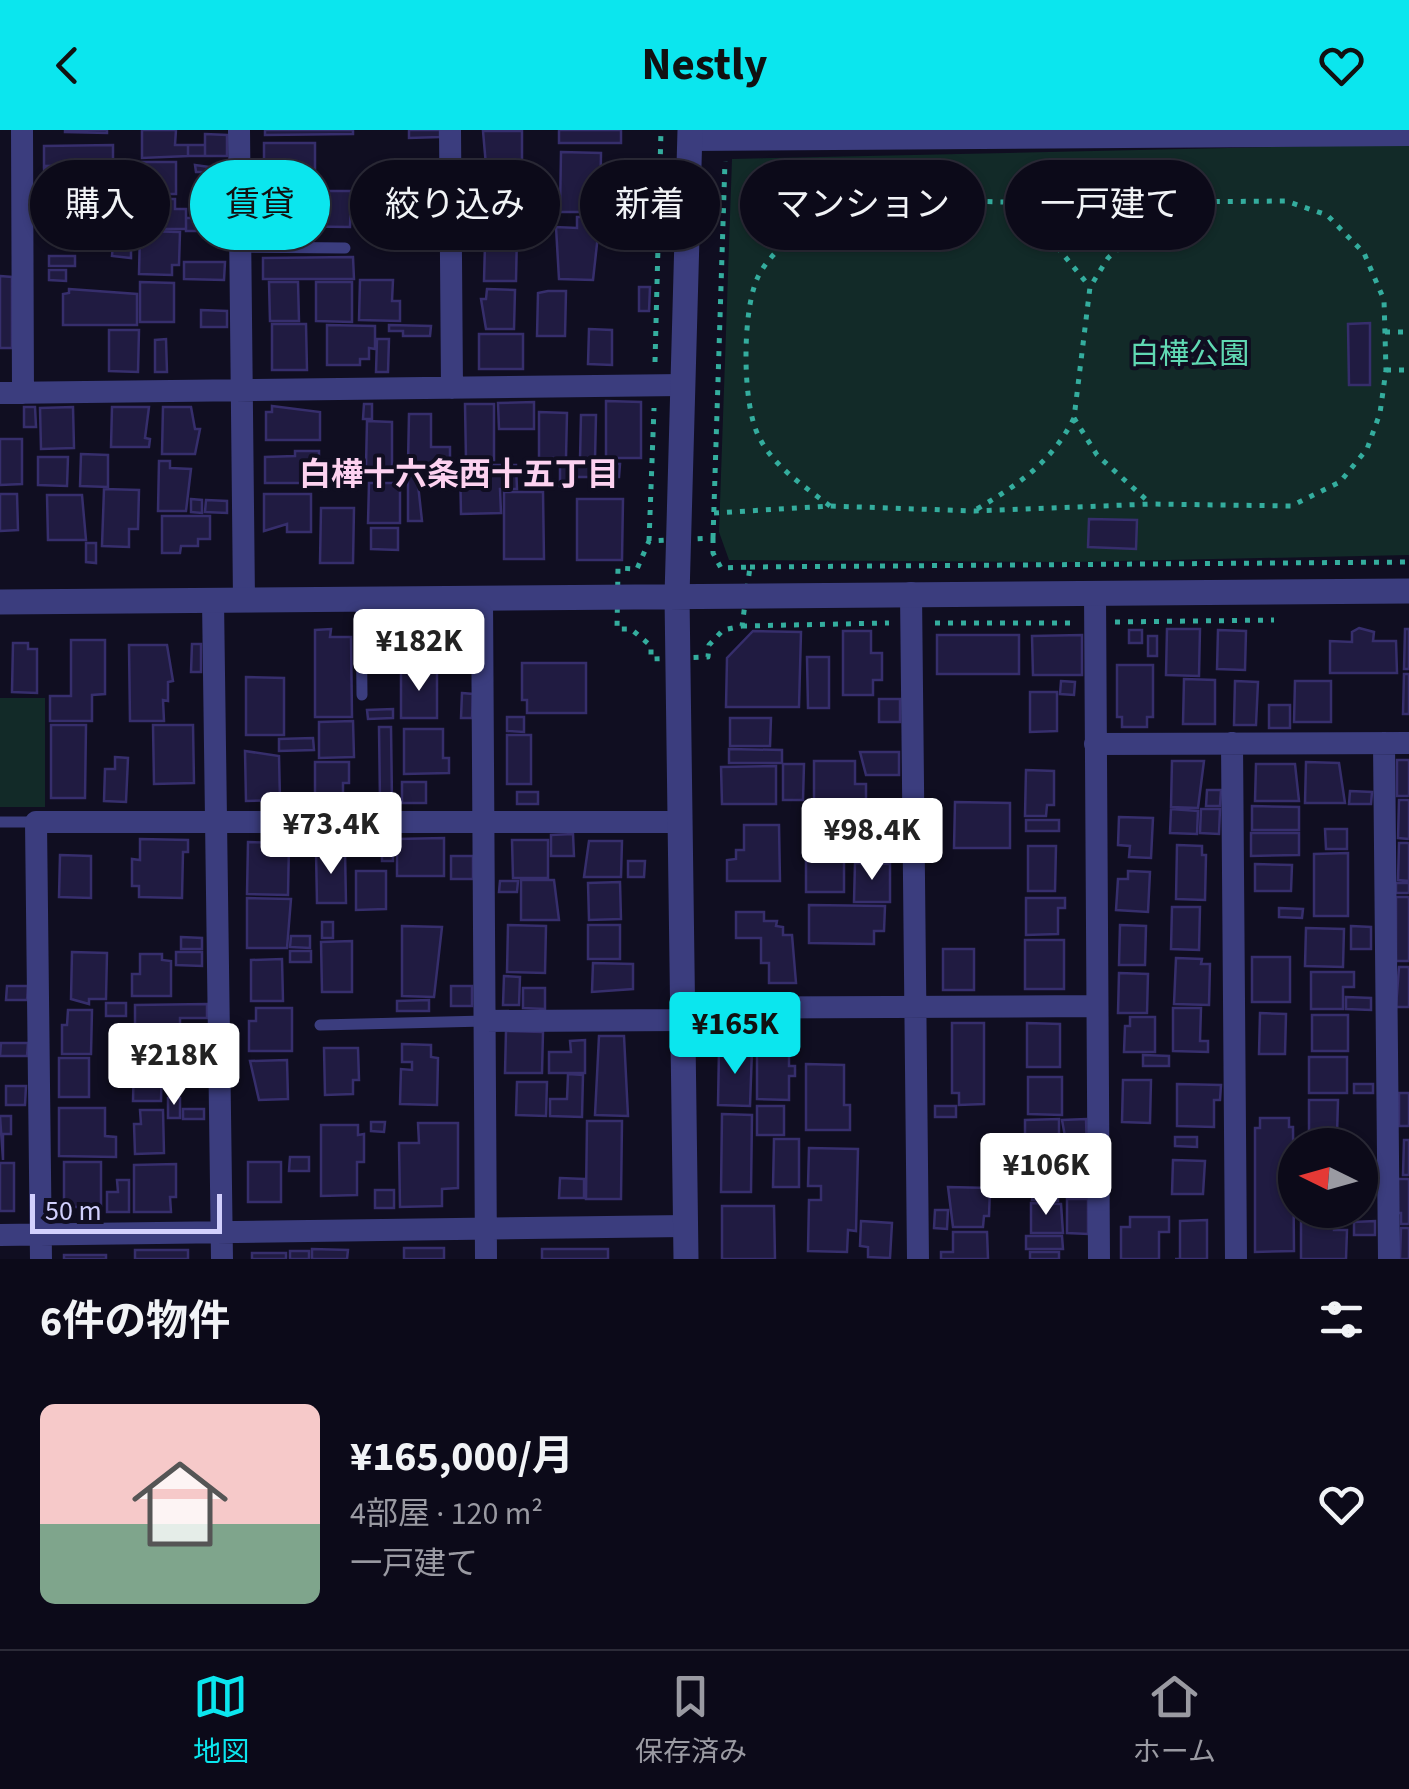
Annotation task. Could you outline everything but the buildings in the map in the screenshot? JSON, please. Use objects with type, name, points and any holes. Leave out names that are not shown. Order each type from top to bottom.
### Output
[{"type":"street","points":[[22,130],[11,181],[11,393],[683,385]]},
{"type":"street","points":[[240,130],[240,160]]},
{"type":"street","points":[[450,130],[452,388]]},
{"type":"street","points":[[686,1259],[677,596],[689,135],[726,140],[865,134],[1409,135]]},
{"type":"street","points":[[240,250],[244,600]]},
{"type":"street","points":[[0,602],[1409,590]]},
{"type":"street","points":[[911,593],[918,1259]]},
{"type":"street","points":[[1095,593],[1099,1259]]},
{"type":"street","points":[[482,598],[486,1259]]},
{"type":"street","points":[[213,600],[222,1259]]},
{"type":"street","points":[[1232,742],[1236,1259]]},
{"type":"street","points":[[1384,743],[1389,1259]]},
{"type":"street","points":[[1095,744],[1409,743]]},
{"type":"street","points":[[41,1259],[36,822],[680,822]]},
{"type":"street","points":[[485,1022],[914,1007],[1096,1006]]},
{"type":"street","points":[[0,1235],[686,1226]]},
{"type":"lane","points":[[330,248],[345,248]]},
{"type":"lane","points":[[361,599],[362,694]]},
{"type":"lane","points":[[0,822],[36,822]]},
{"type":"lane","points":[[320,1026],[485,1022]]},
{"type":"path","points":[[649,540],[661,130]]},
{"type":"path","points":[[1089,136],[1089,160]]},
{"type":"path","points":[[713,538],[726,140]]},
{"type":"path","points":[[714,514],[830,506],[974,511],[1152,504],[1291,506],[1340,482],[1367,448],[1380,413],[1386,370],[1384,300],[1364,252],[1327,215],[1286,201],[1215,202]]},
{"type":"path","points":[[830,506],[776,463],[758,436],[748,403],[748,333],[757,278],[788,242],[822,216],[866,203],[1005,202]]},
{"type":"path","points":[[1060,250],[1090,287]]},
{"type":"path","points":[[974,511],[1023,482],[1059,448],[1074,418],[1090,287],[1117,250]]},
{"type":"path","points":[[1385,332],[1409,332]]},
{"type":"path","points":[[1386,370],[1409,370]]},
{"type":"path","points":[[1074,418],[1098,455],[1152,504]]},
{"type":"path","points":[[750,567],[1409,562]]},
{"type":"green space","name":"白樺公園","points":[[1409,144],[1409,555],[1074,562],[729,560],[719,532],[732,159]]},
{"type":"green space","points":[[0,698],[45,698],[45,807],[0,807]]},
{"type":"district","name":"白樺十六条西十五丁目","points":[[459,475]]}]
